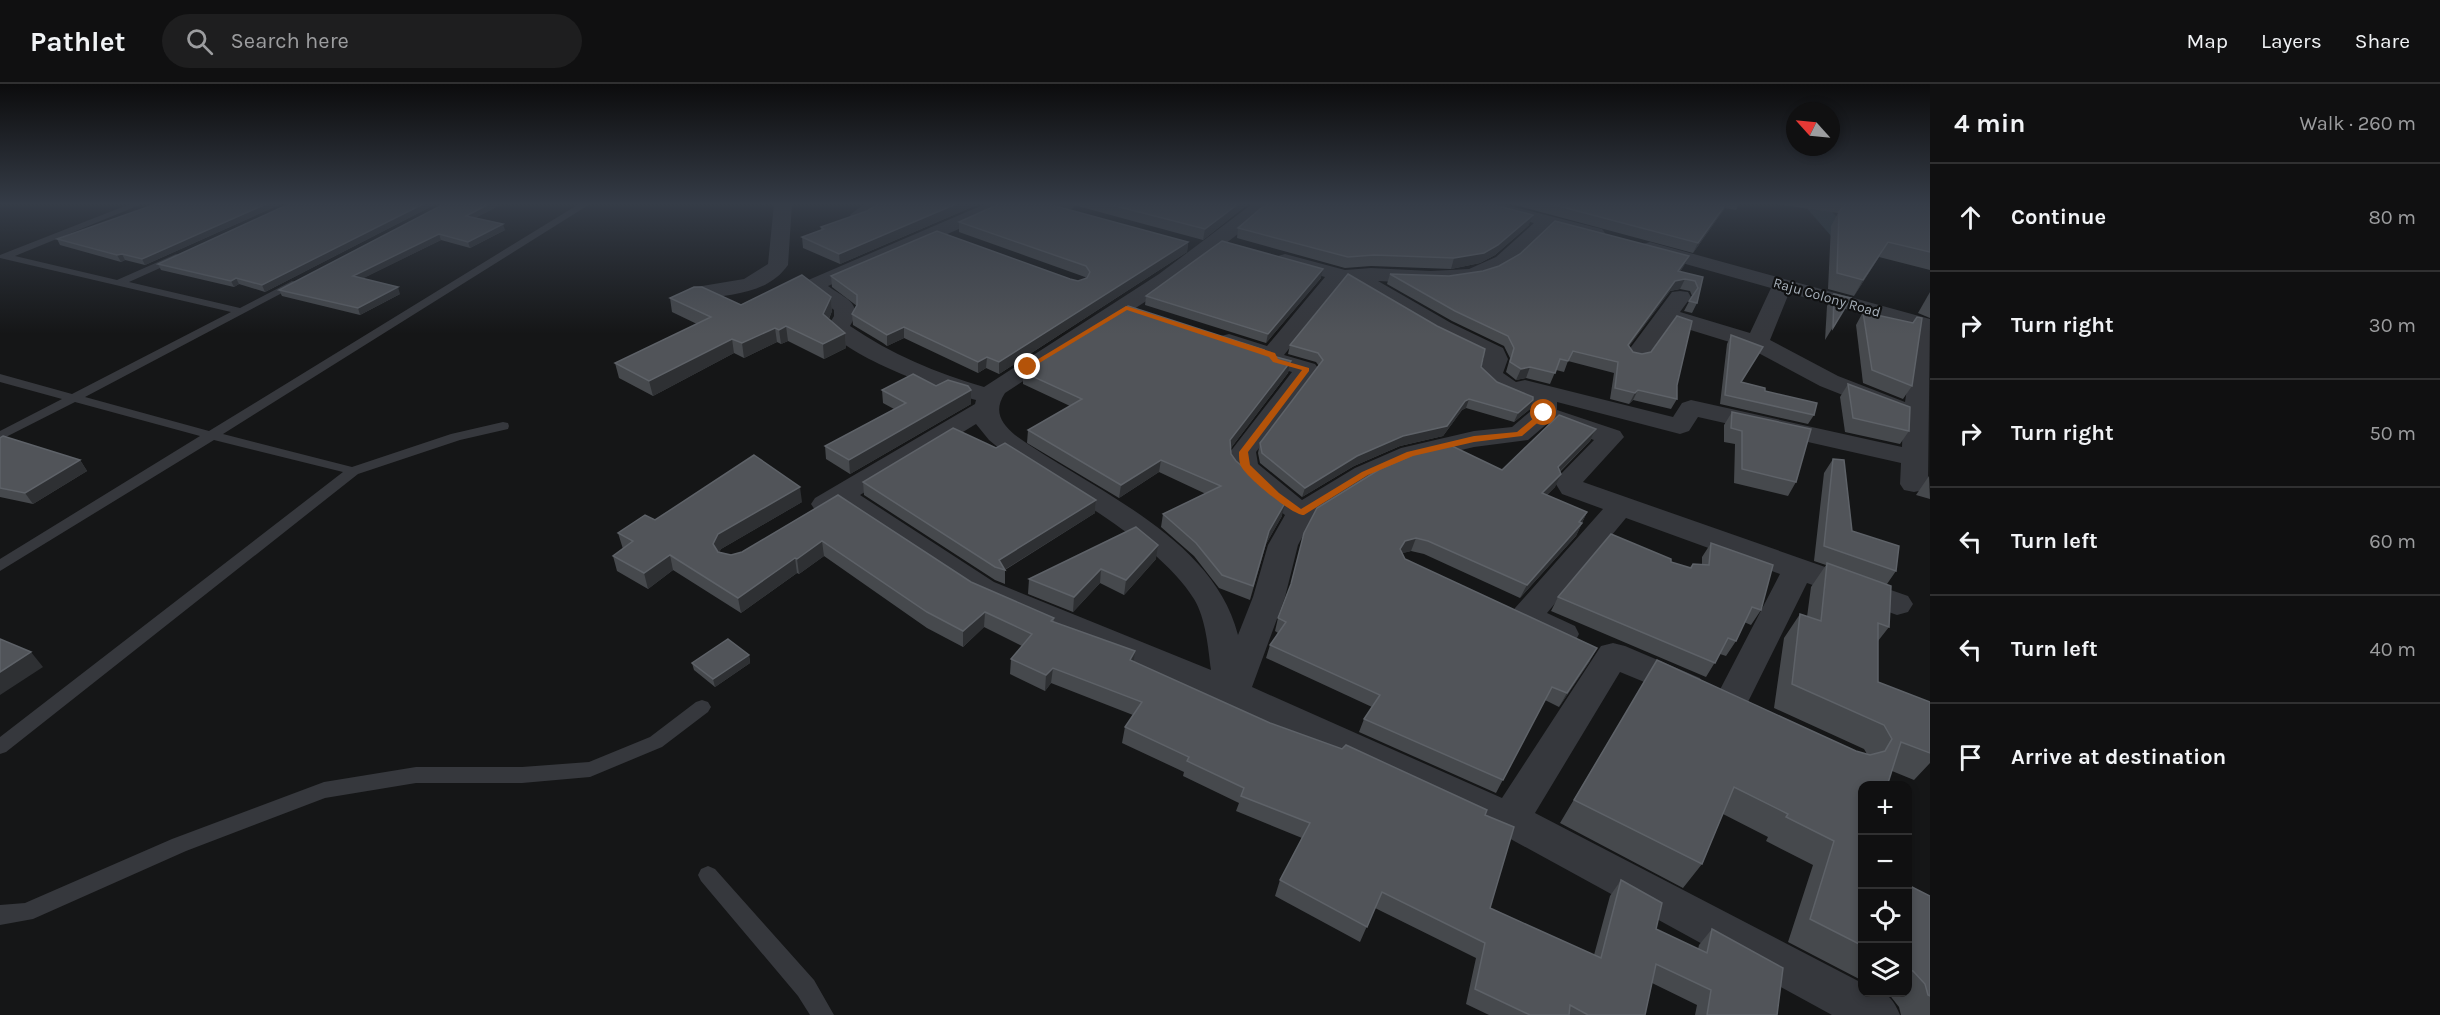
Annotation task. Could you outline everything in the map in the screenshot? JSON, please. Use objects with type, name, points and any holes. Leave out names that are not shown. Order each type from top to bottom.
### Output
[{"type":"street","points":[[698,293],[737,288],[755,283],[772,272],[778,265],[779,247]]},
{"type":"street","points":[[915,247],[815,283],[814,288],[845,308],[845,316],[840,320],[838,328],[862,346],[920,374],[988,401]]},
{"type":"street","points":[[802,518],[988,401],[1012,377],[1137,311],[1211,247]]},
{"type":"street","points":[[1262,254],[1345,274],[1382,273],[1451,278],[1479,273],[1502,262],[1520,247]]},
{"type":"street","name":"Raju Colony Road","points":[[1649,247],[1929,325]]},
{"type":"street","points":[[1272,355],[1345,274]]},
{"type":"street","points":[[1232,693],[1269,597],[1283,545],[1301,513],[1365,474],[1410,454],[1474,439],[1519,434],[1544,413],[1546,405],[1537,397],[1495,380],[1491,374],[1496,359],[1495,353],[1443,328],[1345,274]]},
{"type":"street","points":[[1757,343],[1783,284]]},
{"type":"street","points":[[1637,355],[1680,297]]},
{"type":"street","points":[[1666,315],[1757,343],[1829,381],[1923,417]]},
{"type":"street","points":[[1914,484],[1915,458],[1923,417],[1929,325]]},
{"type":"street","points":[[1205,333],[1272,355],[1275,360],[1306,369],[1243,452],[1245,466],[1276,495],[1301,513]]},
{"type":"street","points":[[1495,380],[1569,396],[1680,426],[1691,408],[1915,458]]},
{"type":"street","points":[[988,401],[986,417],[992,429],[1034,460],[1098,499],[1182,564],[1207,594],[1221,633],[1232,693]]},
{"type":"street","points":[[1544,413],[1611,437],[1568,481],[1572,488],[1896,604]]},
{"type":"street","points":[[841,495],[983,589],[1232,693],[1510,819],[1877,1015]]},
{"type":"street","points":[[1526,616],[1622,506]]},
{"type":"street","points":[[1495,602],[1745,712],[1798,569]]},
{"type":"street","points":[[1510,819],[1613,655]]},
{"type":"lane","points":[[3,257],[27,247]]},
{"type":"lane","points":[[0,566],[515,247]]},
{"type":"lane","points":[[116,284],[189,251]]},
{"type":"lane","points":[[3,257],[241,311]]},
{"type":"lane","points":[[0,436],[303,279]]},
{"type":"lane","points":[[0,378],[353,471]]},
{"type":"lane","points":[[0,747],[353,471],[456,437],[503,426]]},
{"type":"lane","points":[[0,915],[26,912],[179,845],[324,790],[416,775],[522,775],[590,769],[656,742],[702,707]]},
{"type":"lane","points":[[708,875],[806,988],[823,1015]]},
{"type":"building","points":[[89,247],[168,247],[142,259]]},
{"type":"building","points":[[194,247],[337,247],[262,285],[236,278],[231,281],[158,264]]},
{"type":"building","points":[[361,247],[411,247],[353,276],[398,287],[358,308],[279,290]]},
{"type":"building","points":[[825,247],[854,247],[839,254]]},
{"type":"building","points":[[898,247],[983,247],[1078,281],[1087,278],[1090,272],[1086,266],[1032,247],[1179,247],[999,362],[987,357],[978,362],[904,327],[887,335],[852,314],[857,305],[857,295],[831,276]]},
{"type":"building","points":[[1213,247],[1245,247],[1323,269],[1268,334],[1146,296]]},
{"type":"building","points":[[1312,247],[1494,247],[1484,253],[1454,258],[1374,255],[1348,257]]},
{"type":"building","points":[[1527,247],[1656,247],[1689,256],[1678,271],[1703,277],[1697,303],[1689,301],[1698,288],[1695,281],[1685,279],[1675,281],[1628,345],[1633,352],[1642,354],[1651,352],[1677,316],[1692,321],[1677,385],[1677,399],[1638,390],[1635,393],[1615,388],[1618,362],[1573,351],[1568,361],[1560,359],[1555,373],[1530,367],[1521,369],[1510,362],[1514,348],[1508,336],[1455,311],[1390,274],[1449,276],[1483,271],[1499,266]]},
{"type":"building","points":[[1838,247],[1884,247],[1863,280],[1837,273]]},
{"type":"building","points":[[1911,247],[1930,247],[1930,252]]},
{"type":"building","points":[[1348,274],[1437,326],[1485,349],[1481,367],[1497,382],[1533,397],[1533,400],[1518,413],[1469,399],[1465,401],[1447,426],[1403,436],[1357,456],[1305,488],[1262,453],[1260,443],[1323,360],[1318,353],[1290,345]]},
{"type":"building","points":[[802,275],[831,297],[823,314],[845,333],[823,344],[786,326],[779,330],[775,328],[742,343],[732,339],[649,381],[615,363],[711,317],[670,298],[694,287],[702,287],[741,305]]},
{"type":"building","points":[[1834,294],[1851,298],[1833,328]]},
{"type":"building","points":[[1128,306],[1291,361],[1230,440],[1231,454],[1236,461],[1285,503],[1269,531],[1253,586],[1222,575],[1196,543],[1163,514],[1221,486],[1161,460],[1121,485],[1028,430],[1082,399],[1023,372]]},
{"type":"building","points":[[1863,312],[1913,323],[1917,317],[1922,318],[1912,386],[1872,370]]},
{"type":"building","points":[[1731,335],[1763,347],[1741,382],[1765,388],[1765,391],[1817,403],[1814,415],[1725,395]]},
{"type":"building","points":[[913,374],[936,386],[948,380],[968,386],[971,390],[849,460],[825,446],[906,403],[882,390]]},
{"type":"building","points":[[1848,384],[1910,407],[1909,431],[1853,418]]},
{"type":"building","points":[[1732,412],[1811,429],[1796,482],[1742,469],[1742,431],[1731,428]]},
{"type":"building","points":[[1559,415],[1596,429],[1558,467],[1561,474],[1542,493],[1587,512],[1579,522],[1582,523],[1527,585],[1428,541],[1416,538],[1405,541],[1400,549],[1405,559],[1597,648],[1567,693],[1552,687],[1503,780],[1364,719],[1380,695],[1270,645],[1286,622],[1278,618],[1291,584],[1304,533],[1317,508],[1380,469],[1424,450],[1448,444],[1502,470]]},
{"type":"building","points":[[953,428],[996,448],[1005,443],[1096,500],[999,560],[1005,570],[995,567],[863,482]]},
{"type":"building","points":[[3,436],[80,460],[25,493],[0,488],[0,438]]},
{"type":"building","points":[[754,455],[800,487],[718,534],[713,544],[718,552],[731,555],[742,552],[838,495],[971,582],[1054,618],[1051,621],[1135,651],[1130,660],[1270,723],[1342,749],[1346,745],[1487,810],[1485,815],[1514,827],[1490,908],[1601,958],[1621,880],[1662,903],[1656,929],[1707,953],[1712,929],[1783,968],[1777,1015],[1707,1015],[1711,990],[1656,964],[1645,1015],[1588,1015],[1570,1005],[1569,1015],[1530,1015],[1475,989],[1485,943],[1382,892],[1367,927],[1280,880],[1310,823],[1241,796],[1244,788],[1187,761],[1189,757],[1125,727],[1142,702],[1053,668],[1046,675],[1011,659],[1032,634],[985,612],[963,631],[927,612],[822,541],[738,598],[670,555],[644,573],[613,556],[633,541],[618,533],[645,515],[655,520]]},
{"type":"building","points":[[1833,459],[1844,460],[1852,531],[1899,546],[1896,571],[1824,546]]},
{"type":"building","points":[[1136,527],[1158,545],[1126,580],[1101,569],[1074,597],[1029,579]]},
{"type":"building","points":[[1611,534],[1671,559],[1671,562],[1691,568],[1693,564],[1709,565],[1711,543],[1773,565],[1761,610],[1752,607],[1736,641],[1728,638],[1715,663],[1558,597]]},
{"type":"building","points":[[1827,563],[1891,586],[1889,627],[1878,623],[1878,682],[1930,702],[1930,753],[1901,742],[1889,781],[1858,781],[1858,943],[1810,919],[1834,841],[1786,817],[1788,814],[1734,787],[1702,864],[1574,800],[1657,660],[1856,751],[1870,755],[1885,751],[1892,739],[1884,725],[1792,684],[1800,614],[1821,621]]},
{"type":"building","points":[[0,639],[31,652],[0,672]]},
{"type":"building","points":[[728,639],[749,655],[713,679],[692,663]]},
{"type":"building","points":[[1912,887],[1930,896],[1930,996],[1925,984],[1913,971]]},
{"type":"waterway","points":[[1896,247],[1930,252]]},
{"type":"route","points":[[1028,367],[1126,308],[1272,355],[1275,360],[1306,369],[1243,452],[1245,466],[1276,495],[1301,513],[1365,474],[1410,454],[1474,439],[1519,434],[1544,413]]}]
